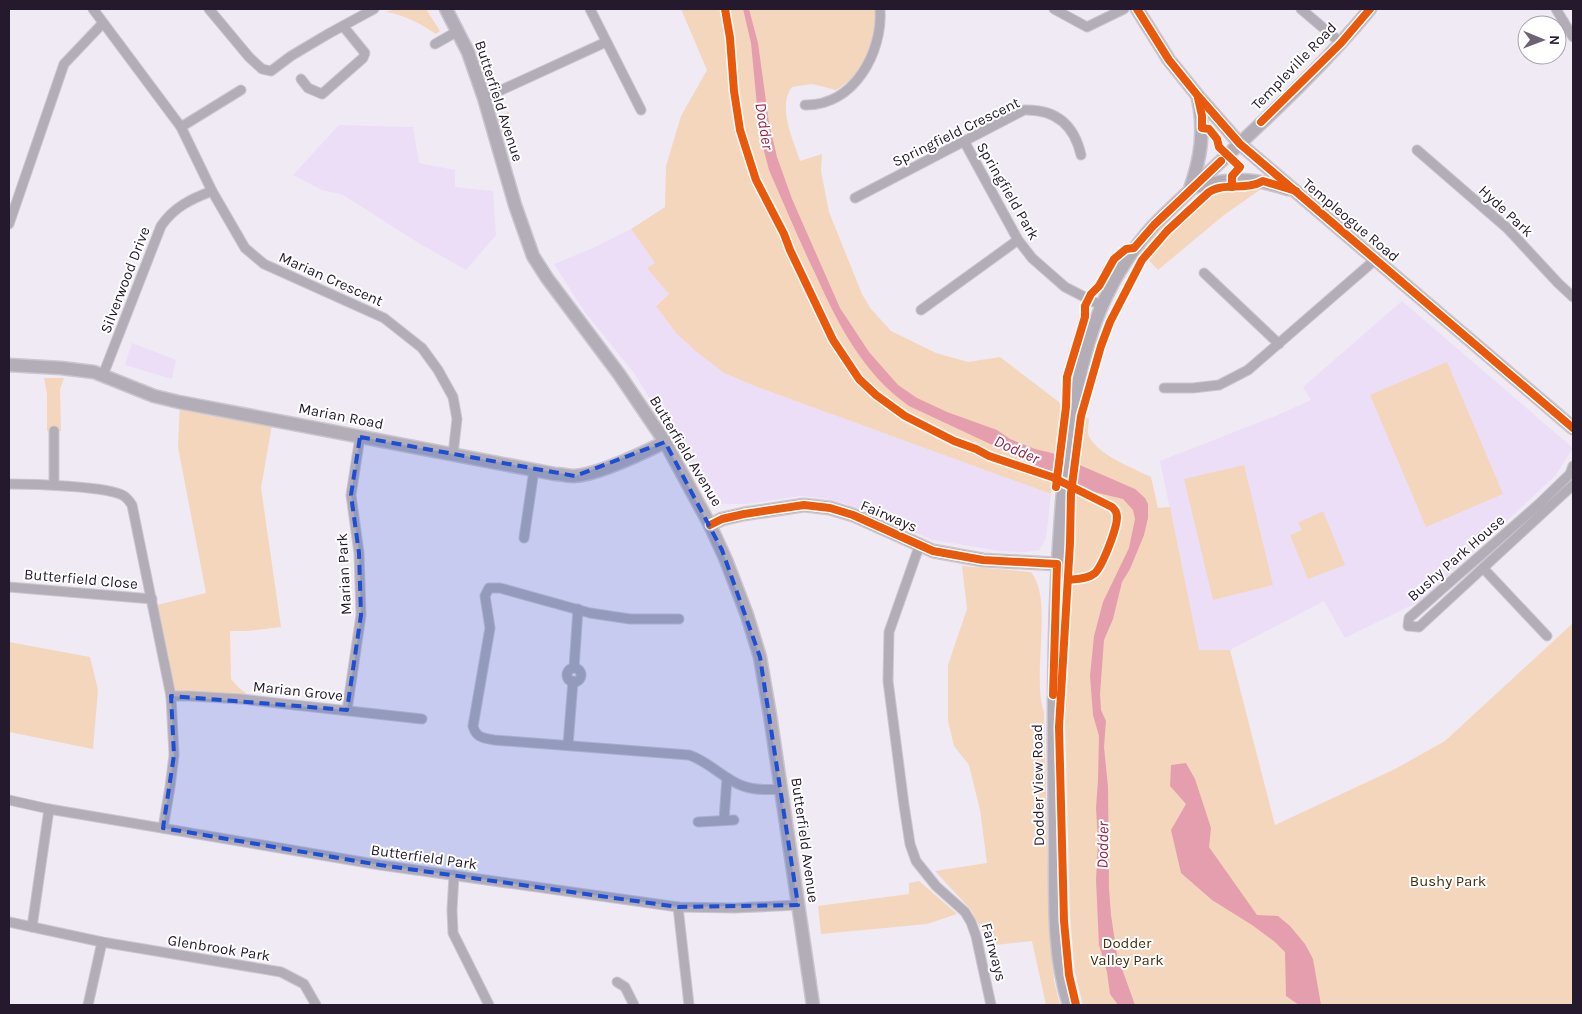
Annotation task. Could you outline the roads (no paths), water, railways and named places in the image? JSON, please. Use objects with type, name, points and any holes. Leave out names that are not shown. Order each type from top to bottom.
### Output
[{"type":"main road","name":"Butterfield Avenue","points":[[446,9],[468,52],[484,98],[515,205],[534,256],[546,278],[619,374],[665,442],[710,525],[747,615],[760,657],[813,1005]]},
{"type":"main road","name":"Templeogue Road","points":[[1136,9],[1169,60],[1240,144],[1573,428]]},
{"type":"main road","name":"Templeville Road","points":[[1102,306],[1124,263],[1154,225],[1240,144],[1341,43],[1370,9]]},
{"type":"main road","points":[[1192,190],[1201,150],[1202,116],[1198,96]]},
{"type":"main road","points":[[1192,190],[1214,182],[1253,180],[1296,192]]},
{"type":"main road","name":"Dodder View Road","points":[[1069,1005],[1059,952],[1056,904],[1053,739],[1057,564],[1067,451],[1083,362],[1102,306]]},
{"type":"main road","name":"Marian Road","points":[[9,365],[61,368],[103,375],[154,396],[173,401],[534,470],[575,476],[631,458],[665,442]]},
{"type":"main road","name":"Fairways","points":[[710,525],[722,519],[744,514],[804,505],[830,508],[853,515],[933,551],[983,560],[1057,564]]},
{"type":"street","name":"Marian Crescent","points":[[93,9],[181,127],[212,191],[245,248],[264,264],[378,315],[422,348],[438,370],[452,397],[458,420],[453,454]]},
{"type":"street","points":[[210,9],[250,57],[262,69],[271,71],[291,56],[374,9]]},
{"type":"street","points":[[590,9],[641,110]]},
{"type":"street","points":[[805,105],[814,105],[840,94],[851,86],[867,68],[876,46],[881,19],[880,9]]},
{"type":"street","points":[[1054,9],[1088,27],[1124,9]]},
{"type":"street","points":[[1301,9],[1341,43]]},
{"type":"street","points":[[1556,9],[1573,36]]},
{"type":"street","points":[[9,224],[64,64],[103,23]]},
{"type":"street","points":[[301,79],[308,88],[322,94],[363,58],[365,54],[343,26]]},
{"type":"street","points":[[435,44],[458,31]]},
{"type":"street","points":[[484,98],[606,42]]},
{"type":"street","points":[[181,127],[241,90]]},
{"type":"street","name":"Springfield Crescent","points":[[855,198],[1024,110],[1038,110],[1051,113],[1060,119],[1076,139],[1081,155]]},
{"type":"street","name":"Springfield Park","points":[[964,141],[1018,240],[1032,258],[1065,288],[1102,306]]},
{"type":"street","name":"Hyde Park","points":[[1416,150],[1508,228],[1558,284],[1573,297]]},
{"type":"street","name":"Silverwood Drive","points":[[103,375],[161,226],[169,214],[181,205],[212,191]]},
{"type":"street","points":[[921,310],[1018,240]]},
{"type":"street","points":[[1164,388],[1193,388],[1218,385],[1248,370],[1376,259]]},
{"type":"street","points":[[1204,273],[1279,344]]},
{"type":"street","points":[[54,431],[54,485]]},
{"type":"street","name":"Marian Park","points":[[347,710],[360,615],[359,553],[351,496],[360,437]]},
{"type":"street","name":"Bushy Park House","points":[[1573,466],[1570,474],[1539,504],[1409,618],[1408,626],[1419,627],[1573,485]]},
{"type":"street","points":[[524,538],[534,470]]},
{"type":"street","name":"Butterfield Close","points":[[9,484],[54,485],[115,492],[125,496],[132,505],[171,696],[174,755],[163,828]]},
{"type":"street","name":"Fairways","points":[[920,544],[889,632],[888,681],[910,844],[916,862],[936,886],[964,912],[971,922],[976,936],[991,1005]]},
{"type":"street","name":"Bushy Park House","points":[[1483,568],[1547,636]]},
{"type":"street","name":"Butterfield Close","points":[[9,587],[152,599]]},
{"type":"street","points":[[679,619],[630,619],[590,613],[500,588],[490,588],[486,596],[490,628],[473,726],[475,732],[480,738],[688,755],[707,763],[727,778],[744,784],[781,788]]},
{"type":"street","points":[[568,745],[572,681],[569,680],[567,674],[568,670],[574,668],[578,610]]},
{"type":"street","name":"Marian Grove","points":[[171,696],[242,699],[422,719]]},
{"type":"street","points":[[724,820],[727,778]]},
{"type":"street","name":"Butterfield Park","points":[[9,800],[49,809],[370,864],[678,907],[735,908],[798,905]]},
{"type":"street","points":[[32,927],[49,809]]},
{"type":"street","points":[[698,822],[734,820]]},
{"type":"street","points":[[454,875],[452,910],[454,933],[489,1005]]},
{"type":"street","points":[[678,907],[689,1005]]},
{"type":"street","name":"Glenbrook Park","points":[[9,922],[102,942],[282,972],[304,984],[316,1005]]},
{"type":"street","points":[[88,1005],[102,942]]},
{"type":"street","points":[[617,982],[625,987],[634,1005]]},
{"type":"water","name":"Dodder","points":[[743,9],[749,9],[758,43],[769,123],[777,157],[792,199],[840,308],[869,352],[898,385],[917,398],[947,412],[997,430],[1010,439],[1035,449],[1052,453],[1135,489],[1145,498],[1148,504],[1148,518],[1144,535],[1130,569],[1122,582],[1113,619],[1104,640],[1100,694],[1101,710],[1106,721],[1104,747],[1108,787],[1111,915],[1117,955],[1135,1005],[1118,1005],[1110,994],[1107,972],[1099,945],[1096,880],[1098,841],[1096,808],[1099,736],[1093,715],[1090,676],[1094,636],[1103,602],[1129,548],[1135,519],[1133,510],[1123,499],[1074,485],[909,406],[892,393],[864,362],[832,309],[769,170],[757,106],[751,43]]},
{"type":"water","points":[[1186,763],[1195,779],[1211,828],[1209,847],[1257,915],[1278,916],[1290,926],[1305,944],[1313,959],[1321,1005],[1299,1005],[1286,996],[1285,952],[1252,925],[1212,900],[1181,873],[1171,830],[1186,804],[1170,786],[1171,765]]},
{"type":"park label","name":"Bushy Park","points":[[1448,881]]},
{"type":"park label","name":"Dodder Valley Park","points":[[1127,952]]}]
